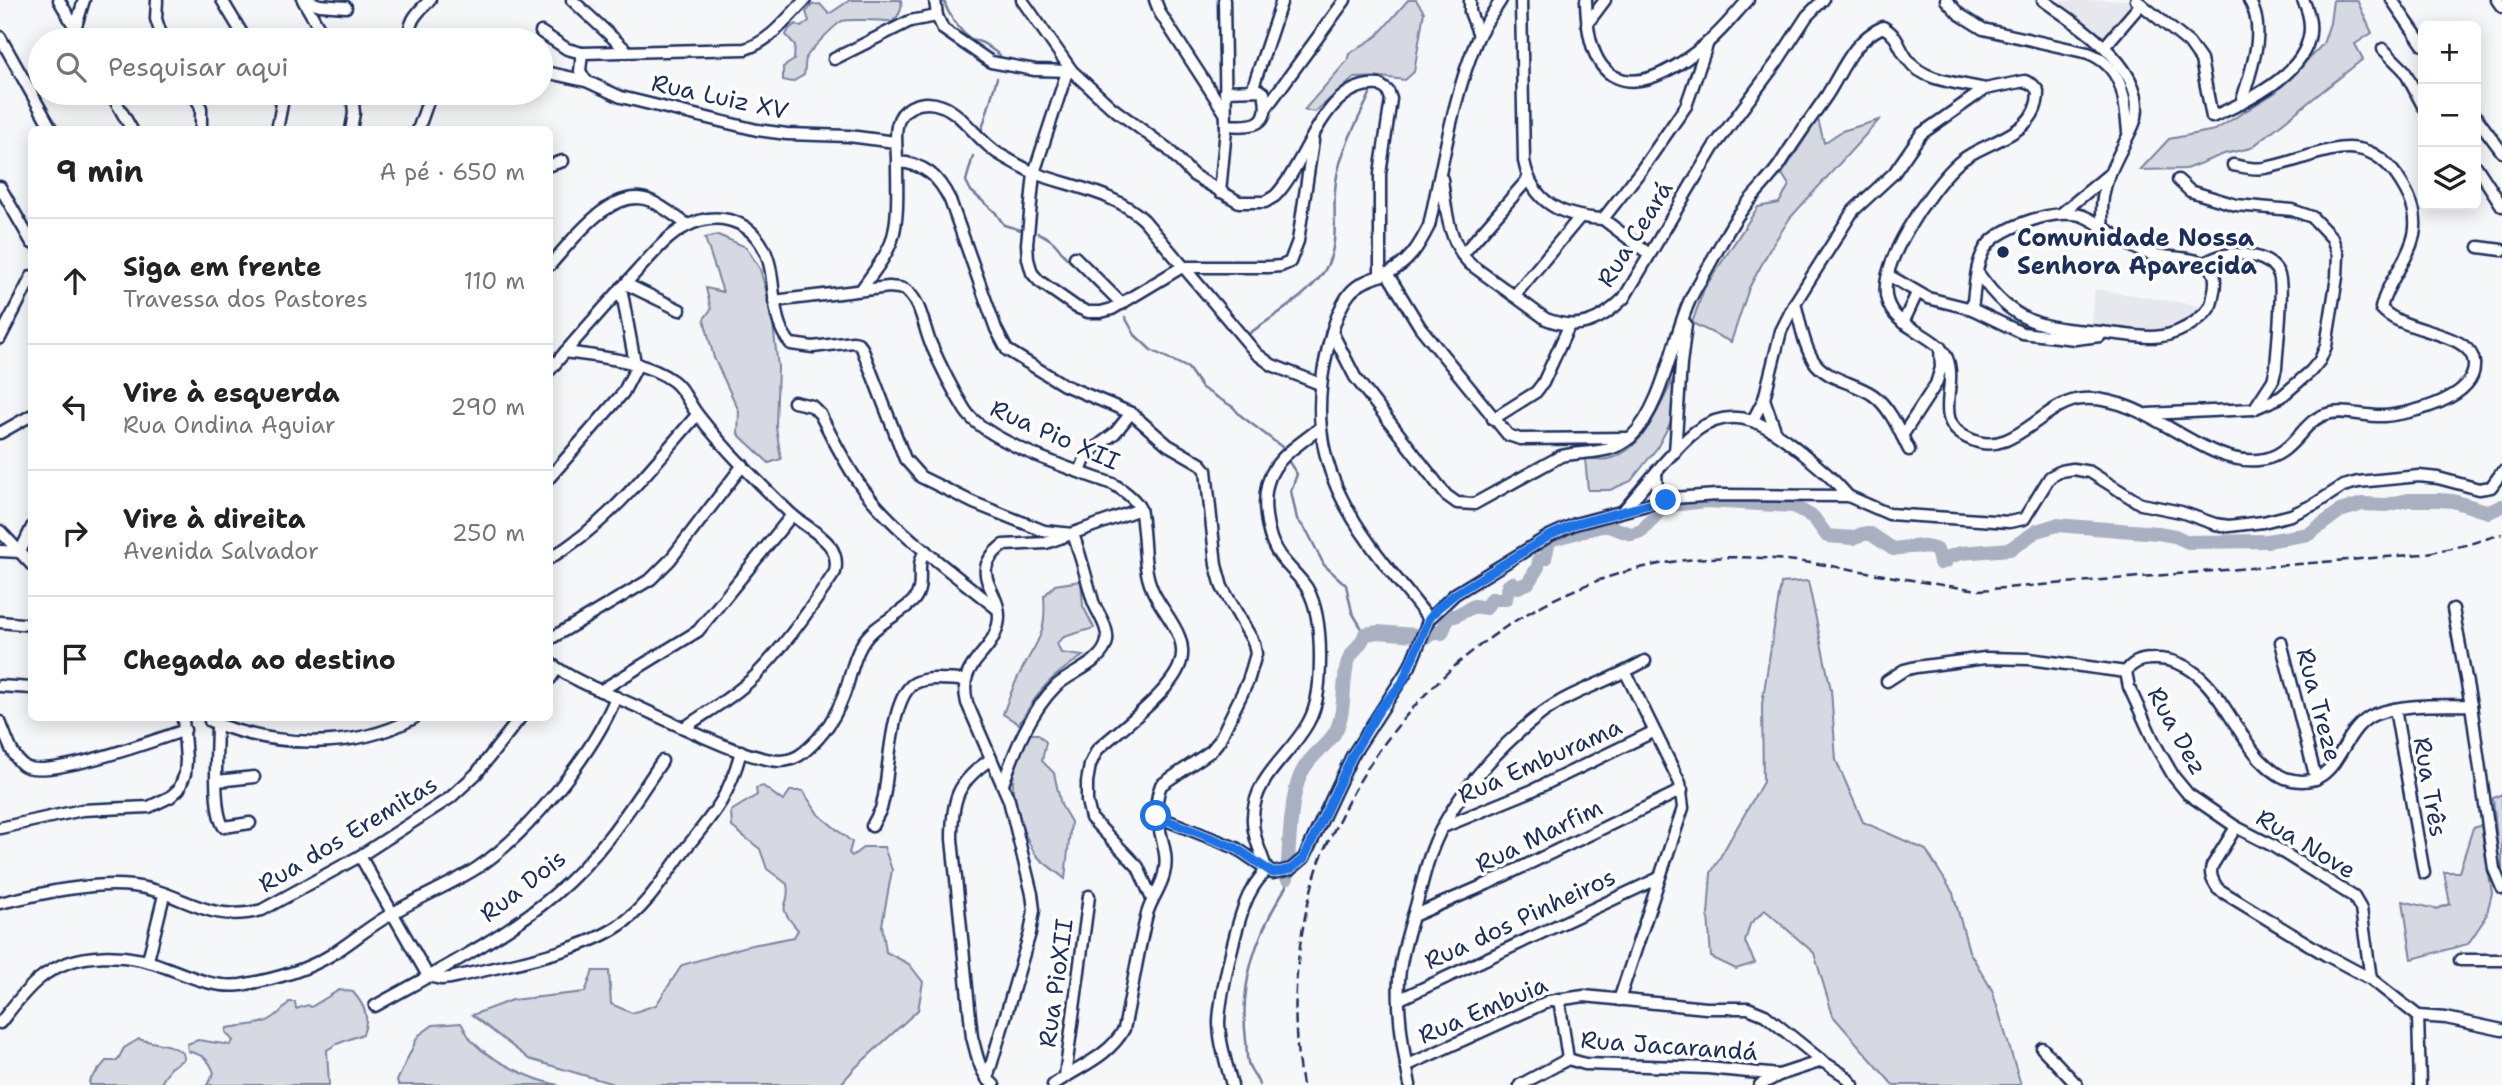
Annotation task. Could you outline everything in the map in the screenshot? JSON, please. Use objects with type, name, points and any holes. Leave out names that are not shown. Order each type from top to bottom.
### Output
[{"type":"street","points":[[59,0],[74,28]]},
{"type":"street","points":[[75,28],[84,0]]},
{"type":"street","points":[[157,0],[156,19],[159,28]]},
{"type":"street","points":[[222,0],[239,28]]},
{"type":"street","points":[[304,0],[320,5],[346,6]]},
{"type":"street","points":[[304,0],[319,28]]},
{"type":"street","points":[[409,28],[411,21],[430,0]]},
{"type":"street","points":[[572,0],[626,51]]},
{"type":"street","points":[[553,40],[567,49],[582,53],[745,49],[768,38],[805,0]]},
{"type":"street","points":[[935,0],[937,16],[943,29],[991,62],[1035,70],[1070,72]]},
{"type":"street","points":[[1022,0],[1070,72],[1111,107],[1168,149],[1193,174],[1239,202],[1265,202],[1280,191],[1333,105],[1355,86],[1380,85],[1388,92],[1390,111],[1378,204],[1384,274],[1420,327],[1508,435],[1520,439],[1630,438]]},
{"type":"street","points":[[1155,0],[1160,13],[1225,114]]},
{"type":"street","points":[[1220,192],[1226,125],[1224,0]]},
{"type":"street","points":[[1252,90],[1282,0]]},
{"type":"street","points":[[1470,0],[1470,12],[1479,35]]},
{"type":"street","points":[[1429,619],[1367,539],[1342,501],[1332,479],[1320,428],[1320,384],[1332,332],[1343,303],[1351,292],[1405,263],[1422,241],[1429,226],[1456,103],[1479,35],[1501,0]]},
{"type":"street","points":[[1521,0],[1523,142],[1528,180],[1535,191],[1562,213],[1603,219],[1649,254]]},
{"type":"street","points":[[1586,0],[1587,24],[1593,50],[1610,75],[1622,81],[1644,81],[1665,72],[1708,42],[1748,0]]},
{"type":"street","points":[[1587,24],[1605,0]]},
{"type":"street","name":"Rua Ceará","points":[[1569,326],[1598,319],[1624,298],[1713,148],[1777,62],[1807,16],[1823,0]]},
{"type":"street","points":[[1946,0],[1959,14],[1983,29],[2088,53],[2102,59],[2110,66],[2120,86],[2128,136]]},
{"type":"street","points":[[2043,0],[2105,46],[2127,75],[2134,94],[2135,118],[2108,175],[2102,200],[2104,228]]},
{"type":"street","points":[[2241,104],[2257,38],[2257,21],[2249,0]]},
{"type":"street","points":[[2105,46],[2138,2],[2189,43],[2201,60],[2211,117],[2241,104],[2288,73],[2309,45],[2312,28],[2303,0]]},
{"type":"street","points":[[2392,0],[2418,38]]},
{"type":"street","points":[[2497,0],[2502,7]]},
{"type":"street","points":[[1266,108],[1346,1]]},
{"type":"street","points":[[834,59],[910,21],[937,16]]},
{"type":"street","points":[[1332,332],[1355,377],[1446,495],[1457,503],[1474,503],[1551,461],[1573,453],[1608,451],[1630,438],[1640,427],[1652,406],[1689,302],[1741,211],[1782,161],[1852,52],[1873,32],[1883,27],[1893,33],[1908,60],[1928,76],[1985,89]]},
{"type":"street","points":[[0,37],[28,87]]},
{"type":"street","points":[[1603,219],[1686,106],[1708,42]]},
{"type":"street","points":[[2383,49],[2404,70],[2418,97]]},
{"type":"street","points":[[582,53],[580,71],[586,81]]},
{"type":"street","points":[[1070,72],[1034,173],[1028,259],[1032,274],[1076,307],[1088,312],[1101,312],[1122,304],[1182,267],[1268,267],[1290,262],[1298,241],[1313,137]]},
{"type":"street","name":"Rua Luiz XV","points":[[553,74],[586,81],[621,97],[757,130],[895,142]]},
{"type":"street","points":[[1753,420],[1764,398],[1781,331],[1795,303],[1853,211],[1894,173],[1921,134],[1985,89],[2025,82],[2034,85],[2038,91],[2037,108],[2033,115],[2020,127],[1955,166],[1907,229],[1888,275],[1887,300],[1903,323],[1940,346],[1951,368],[1948,415],[1953,427],[1972,441],[1989,443],[2005,440],[2021,433],[2063,404],[2083,399],[2130,407],[2228,458],[2259,460],[2280,454],[2315,419],[2326,414],[2383,416],[2410,411],[2463,390],[2472,379],[2474,364],[2471,351],[2462,343],[2395,321],[2381,308],[2384,293],[2407,255],[2414,234],[2415,214],[2411,200],[2388,164],[2364,150],[2348,146],[2263,168],[2250,169],[2233,164]]},
{"type":"street","points":[[1225,91],[1259,90],[1264,93],[1266,108],[1264,117],[1249,127],[1226,125]]},
{"type":"street","points":[[861,290],[892,240],[898,162],[895,142],[900,117],[906,109],[918,104],[933,103],[946,107],[990,148],[1034,173],[1118,201],[1133,209],[1256,354],[1272,365],[1320,384]]},
{"type":"street","points":[[38,105],[50,126]]},
{"type":"street","points":[[118,105],[130,126]]},
{"type":"street","points":[[200,105],[201,126]]},
{"type":"street","points":[[278,126],[282,105]]},
{"type":"street","points":[[352,126],[354,105]]},
{"type":"street","points":[[419,126],[427,105]]},
{"type":"street","points":[[2481,124],[2502,152]]},
{"type":"street","points":[[553,164],[563,161]]},
{"type":"street","points":[[898,162],[923,167],[941,182],[950,200],[996,329],[1007,350],[1064,385],[1130,413],[1168,445],[1201,464],[1206,470],[1216,565],[1222,587],[1254,643],[1256,653],[1248,681],[1219,741],[1210,751],[1161,785],[1156,816],[1166,860],[1165,874],[1152,899],[1124,1029],[1106,1053],[1053,1085]]},
{"type":"street","points":[[1441,172],[1446,214],[1451,234],[1462,256],[1546,318],[1569,326],[1544,383],[1536,392],[1493,419]]},
{"type":"street","points":[[2481,174],[2502,205]]},
{"type":"street","points":[[1972,309],[1978,272],[1987,246],[1999,234],[2033,220],[2063,212],[2108,175]]},
{"type":"street","points":[[1462,256],[1528,180]]},
{"type":"street","points":[[2146,414],[2253,409],[2281,397],[2320,360],[2326,346],[2335,289],[2338,255],[2332,238],[2305,213],[2236,205],[2190,191],[2178,180]]},
{"type":"street","points":[[0,187],[28,236]]},
{"type":"street","points":[[553,262],[607,206],[623,199],[649,200],[688,225]]},
{"type":"street","points":[[2063,212],[2086,217],[2120,241],[2156,256],[2204,263],[2225,255],[2249,256],[2269,262],[2278,274],[2280,292],[2276,368],[2273,380],[2253,409]]},
{"type":"street","points":[[1514,296],[1580,217]]},
{"type":"street","points":[[553,366],[662,246],[688,225],[702,220],[727,218],[740,223],[754,234],[765,250],[774,301],[785,338],[791,344],[813,347],[858,343],[867,357],[905,458],[922,477],[974,503],[1044,531],[1073,534]]},
{"type":"street","points":[[2479,247],[2502,250]]},
{"type":"street","points":[[1075,257],[1122,304]]},
{"type":"street","points":[[1978,272],[1992,293],[2008,309],[2038,324],[2066,330],[2154,339],[2174,335],[2203,316],[2213,302],[2215,279],[2212,270],[2204,263]]},
{"type":"street","points":[[1888,275],[1917,293],[1972,309],[2022,333],[2075,339],[2112,333]]},
{"type":"street","points":[[1,336],[28,284]]},
{"type":"street","points":[[624,286],[680,310]]},
{"type":"street","points":[[553,474],[624,393],[637,364],[624,286]]},
{"type":"street","name":"Rua Pio XII","points":[[774,301],[889,287],[903,289],[910,293],[931,344],[972,420],[1016,446],[1113,484],[1125,491],[1140,509]]},
{"type":"street","points":[[1903,323],[1917,293]]},
{"type":"street","points":[[1675,452],[1681,364],[1689,302]]},
{"type":"street","points":[[1795,303],[1816,364],[1834,377],[1873,395],[1881,402],[1909,450]]},
{"type":"street","points":[[1902,436],[1936,384],[1941,368],[1940,346]]},
{"type":"street","points":[[565,352],[637,364],[674,381],[697,415],[743,466],[792,514],[828,542],[838,561],[835,572],[754,677],[684,728]]},
{"type":"street","points":[[1764,398],[1775,430]]},
{"type":"street","points":[[794,402],[812,406],[820,414],[851,472],[876,505],[926,551],[999,610]]},
{"type":"street","points":[[1080,472],[1087,454],[1115,433],[1130,413]]},
{"type":"street","points":[[553,556],[594,529],[621,503],[697,415]]},
{"type":"street","points":[[0,433],[28,417]]},
{"type":"street","points":[[1623,510],[1697,431],[1713,422],[1739,418],[1753,420],[1775,430],[1832,478],[1848,496]]},
{"type":"street","points":[[1267,869],[1254,832],[1255,798],[1263,780],[1310,721],[1319,688],[1320,655],[1314,604],[1307,587],[1280,556],[1269,532],[1265,488],[1278,461],[1320,428]]},
{"type":"street","points":[[553,637],[651,579],[670,559],[743,466]]},
{"type":"street","points":[[1156,816],[1236,848],[1273,873],[1291,869],[1304,858],[1366,732],[1402,683],[1429,619],[1455,594],[1530,546],[1575,524],[1623,510],[1683,496],[1848,496],[1889,514],[2019,521],[2028,513],[2050,477],[2073,469],[2090,472],[2141,504],[2229,526],[2263,523],[2291,515],[2343,486],[2358,482],[2418,476],[2438,478],[2479,489],[2491,487],[2502,472]]},
{"type":"street","points":[[1656,473],[1657,491],[1666,500]]},
{"type":"street","points":[[1825,496],[1832,478]]},
{"type":"street","points":[[991,1082],[1034,910],[1009,800],[967,703],[964,680],[988,646],[998,623],[999,610],[985,572],[986,563],[1003,545],[1046,543],[1140,509],[1151,588],[1177,630],[1181,642],[1180,667],[1169,685],[1097,750],[1090,765],[1087,801],[1091,818],[1138,867],[1152,899]]},
{"type":"street","points":[[600,691],[698,631],[792,514]]},
{"type":"street","points":[[0,531],[28,561]]},
{"type":"street","points":[[1003,784],[1014,754],[1044,700],[1057,685],[1101,653],[1107,643],[1107,633],[1092,597],[1084,562],[1073,534]]},
{"type":"street","points":[[20,552],[28,535]]},
{"type":"street","points":[[0,551],[20,552]]},
{"type":"street","points":[[554,666],[600,691],[741,751],[779,761],[792,760],[820,738],[841,704],[867,635],[914,600],[918,593],[920,561],[926,551]]},
{"type":"street","points":[[2453,609],[2471,705],[2494,869],[2502,888]]},
{"type":"street","points":[[0,622],[28,625]]},
{"type":"street","name":"Rua Treze","points":[[2281,642],[2316,779]]},
{"type":"street","points":[[1887,681],[1904,670],[1916,667],[1985,658],[2029,659],[2126,672],[2130,665],[2143,659],[2159,658],[2177,663],[2210,686],[2248,745],[2269,769],[2283,777],[2302,781],[2316,779],[2333,766],[2357,727],[2376,713],[2395,709],[2471,705]]},
{"type":"street","points":[[1410,1085],[1401,1035],[1402,961],[1432,849],[1443,827],[1485,767],[1524,729],[1563,699],[1626,673],[1645,661]]},
{"type":"street","name":"Rua Dez","points":[[2126,672],[2125,678],[2129,687],[2156,746],[2174,777],[2189,794],[2236,827]]},
{"type":"street","points":[[1619,1000],[1683,808],[1682,790],[1626,673]]},
{"type":"street","points":[[872,826],[884,796],[898,709],[904,692],[914,683],[926,679],[964,680]]},
{"type":"street","points":[[0,686],[28,688]]},
{"type":"street","points":[[0,1023],[37,981],[64,964],[106,956],[148,960],[198,980],[220,985],[240,985],[296,971],[330,956],[391,914],[477,868],[508,843],[581,759],[599,733],[616,697]]},
{"type":"street","name":"Rua Três","points":[[2395,709],[2424,873]]},
{"type":"street","points":[[0,828],[82,810],[149,807],[160,802],[179,789],[185,774],[184,721]]},
{"type":"street","points":[[250,822],[228,828],[222,824],[213,722],[277,740],[321,741],[378,733],[407,721]]},
{"type":"street","name":"Rua dos Eremitas","points":[[0,903],[111,885],[135,886],[228,915],[244,915],[273,905],[360,856],[457,793],[476,774],[518,721]]},
{"type":"street","points":[[0,722],[20,762],[40,769],[112,756],[185,730]]},
{"type":"street","name":"Rua Emburama","points":[[1443,827],[1531,791],[1653,732]]},
{"type":"street","points":[[360,856],[428,976],[451,978],[563,950],[590,941],[621,925],[651,894],[718,808],[729,790],[741,751]]},
{"type":"street","points":[[991,759],[971,772],[962,784],[952,814],[951,839],[972,1037],[979,1063],[991,1082]]},
{"type":"street","name":"Rua Dois","points":[[375,1006],[514,925],[554,896],[605,843],[662,761]]},
{"type":"street","points":[[217,781],[254,777]]},
{"type":"street","name":"Rua Marfim","points":[[1413,916],[1487,884],[1682,790]]},
{"type":"street","points":[[2236,827],[2210,872],[2218,889],[2326,955],[2371,979],[2418,1016],[2446,1018],[2502,1030]]},
{"type":"street","name":"Rua Nove","points":[[2236,827],[2271,845],[2354,897],[2362,918],[2371,979]]},
{"type":"street","points":[[1233,1085],[1222,1045],[1220,1007],[1240,922],[1250,892],[1267,869]]},
{"type":"street","name":"Rua dos Pinheiros","points":[[1400,999],[1659,878]]},
{"type":"street","points":[[148,960],[164,895]]},
{"type":"street","name":"Rua PioXII","points":[[1065,1076],[1089,896]]},
{"type":"street","points":[[2460,960],[2502,960]]},
{"type":"street","name":"Rua Embuia","points":[[1406,1066],[1559,999],[1584,996],[1706,1008],[1748,1008],[1765,1015],[1844,1075],[1853,1085]]},
{"type":"street","points":[[1559,999],[1568,1059]]},
{"type":"street","points":[[2418,1016],[2420,1085]]},
{"type":"street","points":[[2042,1048],[2077,1085]]},
{"type":"street","name":"Rua Jacarandá","points":[[1520,1085],[1568,1059],[1585,1063],[1708,1068],[1779,1075]]},
{"type":"street","points":[[1760,1085],[1779,1075],[1822,1060]]},
{"type":"shaded area","points":[[850,0],[901,0],[901,7],[892,22],[842,21],[822,38],[808,55],[804,75],[792,82],[783,80],[783,67],[794,60],[795,45],[786,35],[789,29],[796,24],[801,27],[809,21],[806,12],[812,5],[820,4],[829,14]]},
{"type":"shaded area","points":[[1408,0],[1416,0],[1424,12],[1414,72],[1405,80],[1354,78],[1315,112],[1304,110],[1347,61],[1349,54],[1377,36]]},
{"type":"shaded area","points":[[2333,0],[2357,0],[2372,33],[2355,44],[2363,59],[2251,148],[2224,154],[2186,169],[2140,170],[2169,139],[2215,130],[2276,92],[2323,44],[2330,23]]},
{"type":"shaded area","points":[[2049,1],[2134,2],[2112,35],[2103,36]]},
{"type":"shaded area","points":[[1818,119],[1824,143],[1842,131],[1879,120],[1790,218],[1749,288],[1731,342],[1692,323],[1704,289],[1758,207],[1779,203],[1789,185],[1782,174]]},
{"type":"shaded area","points":[[718,235],[746,247],[760,269],[771,308],[778,367],[776,427],[781,459],[769,463],[738,434],[739,411],[714,358],[704,319],[711,309],[706,288],[723,292],[705,238]]},
{"type":"shaded area","points":[[2095,289],[2202,306],[2191,322],[2168,332],[2145,335],[2090,328]]},
{"type":"shaded area","points":[[1674,378],[1674,416],[1657,448],[1631,481],[1610,490],[1588,490],[1585,458],[1607,459],[1620,455],[1631,447],[1656,415]]},
{"type":"shaded area","points":[[1081,581],[1083,606],[1094,628],[1064,637],[1057,643],[1061,653],[1083,656],[1046,685],[1019,724],[1003,714],[1017,678],[1040,637],[1044,620],[1044,596],[1055,585]]},
{"type":"shaded area","points":[[1808,581],[1831,690],[1836,760],[1863,822],[1926,850],[1953,893],[1969,951],[1992,990],[2021,1085],[1893,1085],[1833,1016],[1814,953],[1765,910],[1750,924],[1745,942],[1755,963],[1736,969],[1711,957],[1708,915],[1711,873],[1763,782],[1762,704],[1781,583]]},
{"type":"shaded area","points":[[1030,734],[1038,734],[1046,742],[1042,761],[1054,773],[1061,805],[1071,822],[1065,879],[1035,854],[1015,808],[1014,770]]},
{"type":"shaded area","points":[[763,786],[783,801],[790,791],[803,791],[818,814],[852,842],[849,853],[852,856],[864,847],[884,847],[892,870],[882,925],[886,952],[909,964],[923,982],[918,1010],[840,1085],[617,1085],[529,1059],[472,1015],[512,1000],[585,992],[593,971],[609,971],[611,1004],[632,1013],[656,1005],[682,965],[747,946],[794,937],[798,930],[784,909],[787,884],[767,869],[760,849],[732,827],[731,811],[757,795],[756,788]]},
{"type":"shaded area","points":[[2502,794],[2502,873],[2500,873],[2493,798]]},
{"type":"shaded area","points":[[2481,825],[2492,893],[2486,917],[2468,944],[2412,959],[2403,901],[2436,909],[2450,904],[2444,872],[2459,872],[2473,828]]},
{"type":"shaded area","points":[[339,990],[353,992],[361,1002],[366,1022],[363,1034],[327,1050],[329,1085],[207,1085],[214,1073],[210,1064],[201,1056],[188,1051],[187,1044],[198,1040],[230,1045],[233,1041],[226,1032],[227,1028],[262,1023],[275,1016],[289,1002],[295,1002],[296,1009],[308,1005],[311,1007]]},
{"type":"shaded area","points":[[461,1023],[471,1040],[490,1056],[525,1074],[558,1085],[399,1085],[397,1081],[418,1036],[433,1025]]},
{"type":"shaded area","points":[[139,1039],[173,1047],[183,1053],[184,1059],[170,1068],[160,1085],[90,1085],[89,1081],[106,1061],[117,1061],[124,1048]]},
{"type":"waterway","points":[[944,0],[950,15],[962,31],[1000,55]]},
{"type":"waterway","points":[[982,129],[997,78]]},
{"type":"waterway","points":[[1250,333],[1303,294],[1327,266],[1333,248],[1335,191],[1339,165],[1370,94]]},
{"type":"waterway","points":[[973,156],[966,181],[971,191],[995,212],[1004,225],[1021,230]]},
{"type":"waterway","points":[[1038,233],[1052,241],[1079,268]]},
{"type":"waterway","points":[[1089,277],[1111,300]]},
{"type":"waterway","points":[[1125,317],[1135,335],[1151,350],[1188,368],[1202,388],[1233,407],[1282,447]]},
{"type":"waterway","points":[[1289,462],[1297,474],[1291,491],[1297,519],[1308,533],[1324,565],[1346,585],[1352,612],[1365,634]]},
{"type":"waterway","points":[[1427,637],[1435,631],[1442,633],[1451,616],[1474,606],[1486,608],[1491,599],[1506,599],[1508,586],[1512,583],[1518,587],[1528,583],[1538,567],[1539,560],[1545,558],[1549,540],[1605,525],[1631,534],[1642,531],[1660,510],[1670,505],[1707,501],[1794,506],[1814,518],[1827,536],[1853,538],[1871,534],[1893,549],[1915,546],[1931,548],[1937,550],[1940,563],[1961,553],[2010,549],[2037,531],[2056,525],[2158,533],[2188,542],[2267,541],[2309,534],[2340,511],[2362,504],[2386,505],[2408,500],[2439,500],[2453,501],[2489,512],[2502,506]]},
{"type":"waterway","points":[[1287,878],[1297,786],[1307,764],[1338,726],[1345,673],[1351,656],[1365,634],[1378,632],[1415,635]]},
{"type":"waterway","points":[[1259,1085],[1247,1057],[1245,999],[1258,941],[1286,887],[1287,878]]},
{"type":"railway","points":[[1302,1085],[1296,1002],[1304,920],[1322,855],[1365,772],[1398,726],[1436,684],[1479,646],[1526,615],[1576,589],[1630,571],[1686,560],[1725,557],[1798,561],[1980,590],[2422,554],[2502,534]]},
{"type":"place","name":"Comunidade Nossa Senhora Aparecida","points":[[2003,252]]},
{"type":"route","points":[[1156,816],[1236,848],[1273,873],[1297,866],[1310,847],[1352,756],[1380,709],[1402,683],[1429,619],[1438,608],[1455,594],[1549,536],[1597,517],[1666,500]]}]
